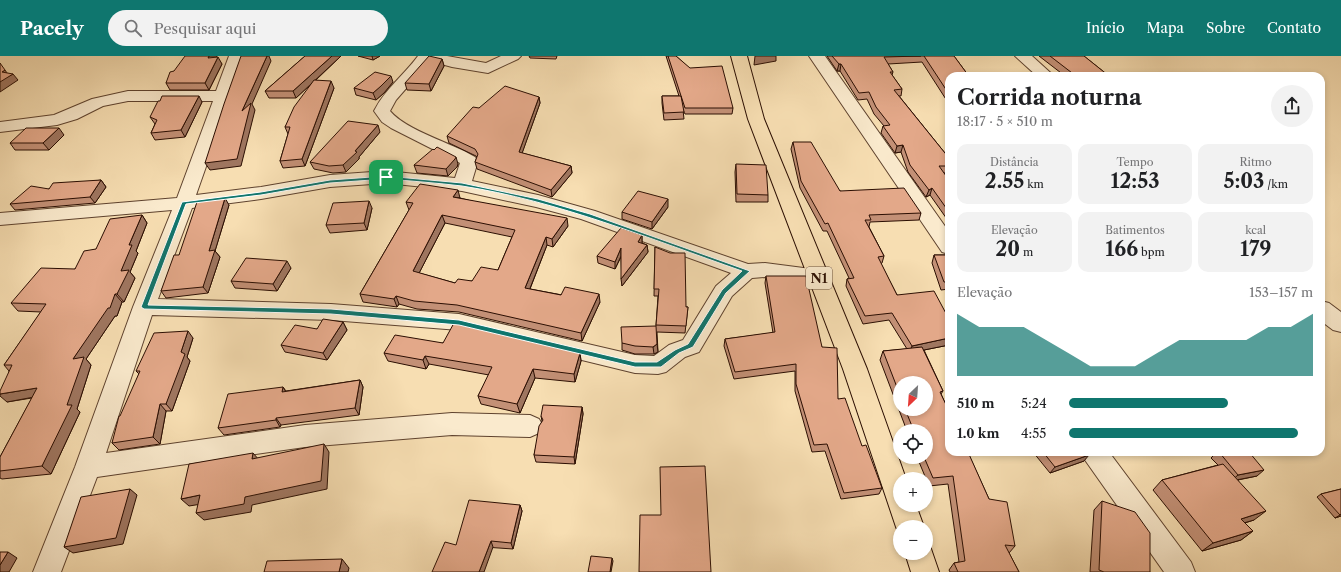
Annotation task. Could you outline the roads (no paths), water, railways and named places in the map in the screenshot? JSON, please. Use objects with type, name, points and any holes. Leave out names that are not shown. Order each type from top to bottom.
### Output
[{"type":"main road","name":"N1","points":[[739,56],[756,119],[855,369],[893,480]]},
{"type":"main road","points":[[921,560],[925,572]]},
{"type":"street","points":[[46,572],[88,467],[144,307],[184,203],[237,56]]},
{"type":"street","points":[[426,56],[417,70],[391,96],[382,111],[385,117],[408,130],[459,154],[469,161],[462,185]]},
{"type":"street","points":[[430,56],[452,62],[488,68],[513,56]]},
{"type":"street","points":[[817,56],[945,241]]},
{"type":"street","points":[[1023,56],[1041,72]]},
{"type":"street","points":[[0,127],[57,120],[98,102],[128,96],[223,96]]},
{"type":"street","points":[[0,219],[184,203],[261,193],[330,181],[386,177],[462,185],[538,201],[588,215],[747,271],[765,270],[818,276]]},
{"type":"street","points":[[144,307],[331,312],[459,322],[635,364],[658,365],[677,351],[691,346],[724,291],[747,271]]},
{"type":"street","points":[[1325,312],[1341,324]]},
{"type":"street","points":[[88,467],[305,436],[452,424],[530,426]]},
{"type":"street","points":[[1097,456],[1181,572]]}]
